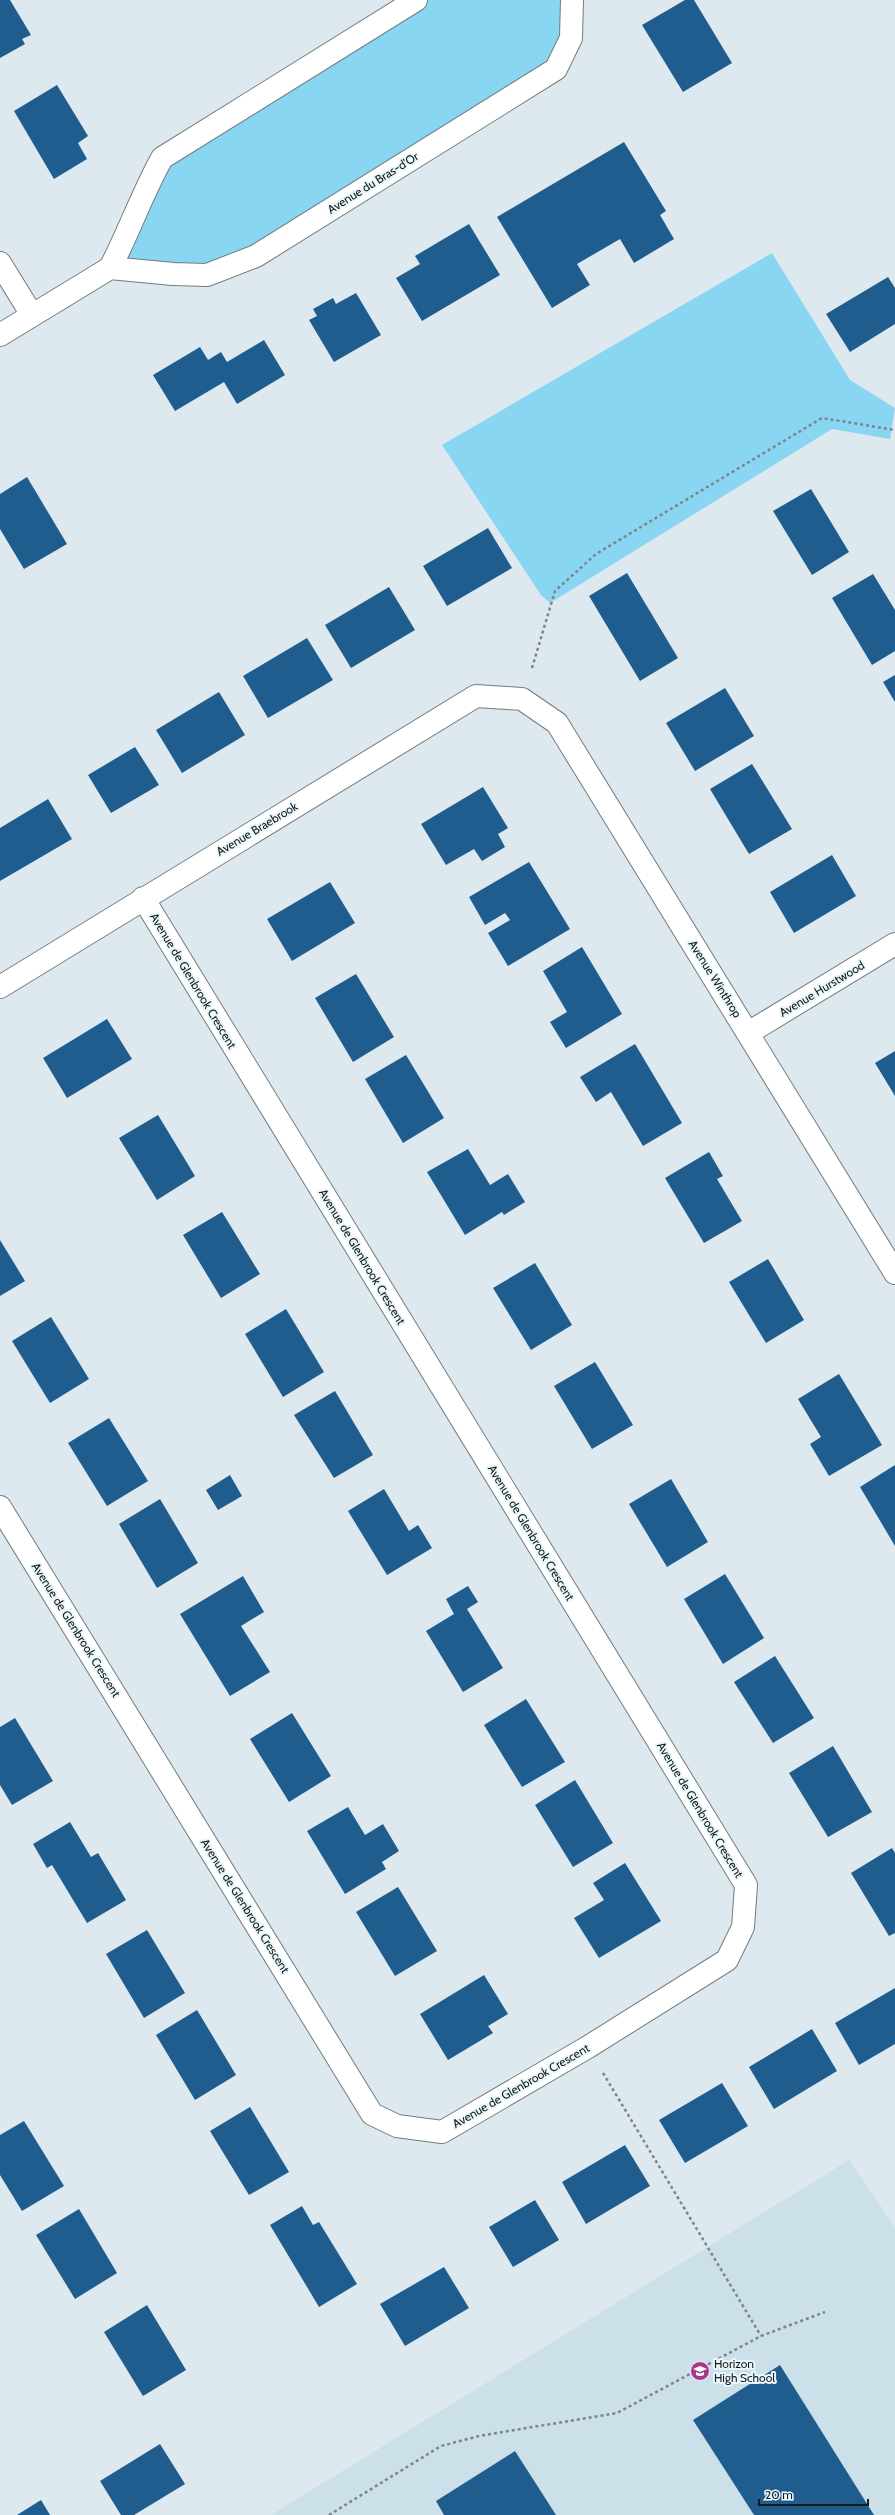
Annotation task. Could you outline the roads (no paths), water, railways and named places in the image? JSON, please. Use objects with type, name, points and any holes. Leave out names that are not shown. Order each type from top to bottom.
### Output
[{"type":"street","points":[[0,335],[110,268],[128,233],[143,192],[162,158],[416,0]]},
{"type":"street","name":"Avenue du Bras-d'Or","points":[[110,268],[173,274],[207,274],[256,256],[556,69],[571,38],[572,0]]},
{"type":"street","points":[[0,263],[32,315]]},
{"type":"street","name":"Avenue Braebrook","points":[[0,987],[143,898],[476,696],[522,699]]},
{"type":"street","name":"Avenue Winthrop","points":[[522,699],[557,723],[895,1273]]},
{"type":"street","name":"Avenue de Glenbrook Crescent","points":[[0,1507],[372,2114],[397,2126],[442,2132],[588,2047],[727,1960],[743,1926],[746,1885],[143,898]]},
{"type":"street","name":"Avenue Hurstwood","points":[[748,1033],[895,944]]},
{"type":"place","name":"Horizon High School","points":[[700,2371]]}]
